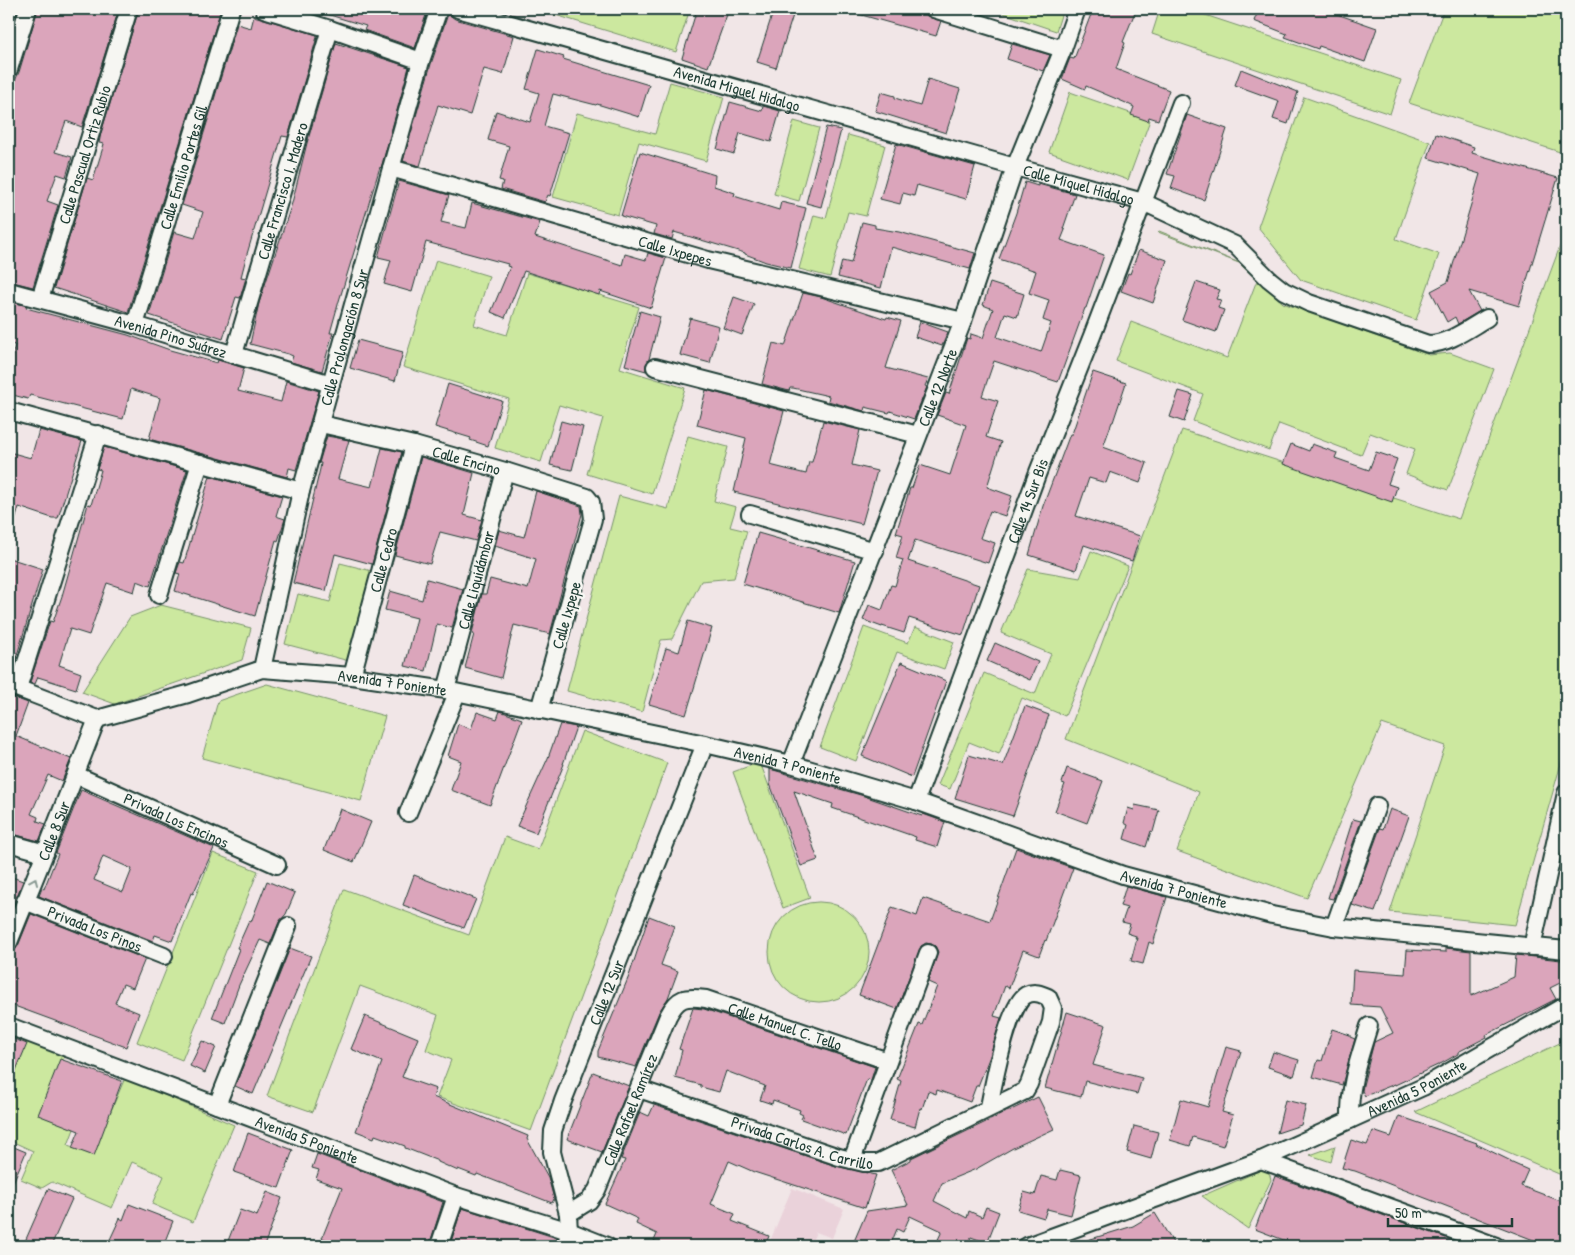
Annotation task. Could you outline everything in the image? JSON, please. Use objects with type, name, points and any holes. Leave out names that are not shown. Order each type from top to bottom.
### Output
[{"type":"street","points":[[9,68],[28,9]]},
{"type":"street","name":"Calle Pascual Ortiz Rubio","points":[[40,299],[130,9]]},
{"type":"street","name":"Calle Emilio Portes Gil","points":[[135,325],[231,9]]},
{"type":"street","points":[[264,9],[330,29],[421,61]]},
{"type":"street","name":"Calle Prolongación 8 Sur","points":[[262,668],[301,491],[421,61],[439,9]]},
{"type":"street","name":"Avenida Miguel Hidalgo","points":[[458,9],[1015,168]]},
{"type":"street","points":[[934,9],[1063,49]]},
{"type":"street","name":"Calle 12 Norte","points":[[791,764],[963,321],[1015,168],[1077,9]]},
{"type":"street","name":"Calle Francisco I. Madero","points":[[234,354],[330,29]]},
{"type":"street","name":"Calle 14 Sur Bis","points":[[916,801],[1038,472],[1181,103]]},
{"type":"street","name":"Calle Ixpepes","points":[[391,168],[708,260],[963,321]]},
{"type":"street","name":"Calle Miguel Hidalgo","points":[[1015,168],[1143,202],[1235,245],[1269,279],[1284,291],[1309,302],[1428,344],[1444,341],[1487,318]]},
{"type":"street","name":"Avenida Pino Suárez","points":[[9,291],[135,325],[331,384]]},
{"type":"street","points":[[655,367],[918,436]]},
{"type":"street","points":[[9,411],[301,491]]},
{"type":"street","name":"Calle Encino","points":[[321,424],[414,445],[505,471],[587,498],[591,502],[592,519]]},
{"type":"street","points":[[97,718],[13,686],[98,434]]},
{"type":"street","name":"Calle Cedro","points":[[352,676],[414,445]]},
{"type":"street","points":[[160,595],[200,463]]},
{"type":"street","name":"Calle Liquidámbar","points":[[408,813],[452,691],[505,471]]},
{"type":"street","points":[[750,514],[875,551]]},
{"type":"street","name":"Calle Ixpepe","points":[[539,710],[592,519]]},
{"type":"street","name":"Avenida 7 Poniente","points":[[97,718],[188,694],[262,668],[352,676],[452,691],[791,764],[916,801],[1123,875],[1272,915],[1334,927],[1566,950]]},
{"type":"street","name":"Calle 8 Sur","points":[[9,942],[46,853],[97,718]]},
{"type":"street","name":"Calle 12 Sur","points":[[567,1239],[568,1214],[552,1152],[553,1131],[563,1101],[705,744]]},
{"type":"street","name":"Privada Los Encinos","points":[[76,775],[277,865]]},
{"type":"street","points":[[1532,947],[1566,793]]},
{"type":"street","points":[[1334,927],[1377,806]]},
{"type":"street","points":[[9,843],[46,853]]},
{"type":"street","name":"Privada Los Pinos","points":[[25,901],[164,956]]},
{"type":"street","points":[[217,1106],[288,926]]},
{"type":"street","points":[[852,1160],[928,953]]},
{"type":"street","name":"Privada Carlos A. Carrillo","points":[[639,1089],[852,1160],[864,1163],[878,1162],[1025,1091],[1050,1022],[1053,1008],[1048,997],[1036,992],[1025,995],[1015,1009],[994,1074],[989,1107]]},
{"type":"street","name":"Calle Manuel C. Tello","points":[[682,999],[692,997],[706,999],[888,1061]]},
{"type":"street","name":"Calle Rafael Ramírez","points":[[568,1214],[589,1201],[597,1190],[668,1016],[674,1004],[682,999]]},
{"type":"street","name":"Avenida 5 Poniente","points":[[1027,1246],[1261,1160],[1423,1088],[1566,1005]]},
{"type":"street","name":"Avenida 5 Poniente","points":[[9,1026],[567,1239],[607,1246]]},
{"type":"street","points":[[1350,1120],[1352,1081],[1369,1026]]},
{"type":"street","points":[[1261,1160],[1496,1246]]},
{"type":"street","points":[[438,1246],[456,1196]]},
{"type":"shaded area","points":[[792,1188],[844,1209],[832,1238],[816,1232],[810,1246],[768,1246]]},
{"type":"green space","points":[[536,9],[690,9],[676,52]]},
{"type":"green space","points":[[991,9],[1063,9],[1056,31]]},
{"type":"green space","points":[[1160,9],[1187,9],[1401,80],[1390,114],[1152,34]]},
{"type":"green space","points":[[1444,9],[1566,9],[1566,154],[1409,103]]},
{"type":"green space","points":[[670,82],[724,97],[706,161],[639,142],[618,215],[553,197],[577,113],[655,134]]},
{"type":"green space","points":[[1070,92],[1150,120],[1128,180],[1049,152]]},
{"type":"green space","points":[[1304,97],[1430,142],[1396,239],[1439,254],[1416,320],[1301,280],[1258,227]]},
{"type":"green space","points":[[794,121],[819,128],[799,201],[774,194]]},
{"type":"green space","points":[[848,135],[885,145],[866,216],[848,212],[830,277],[799,269],[814,215],[826,218]]},
{"type":"green space","points":[[1566,230],[1566,746],[1515,925],[1390,912],[1445,746],[1382,724],[1307,898],[1177,851],[1199,792],[1066,739],[1182,430],[1459,519]]},
{"type":"green space","points":[[1159,231],[1260,271],[1257,279],[1283,303],[1429,355],[1450,353],[1494,369],[1448,490],[1406,474],[1415,449],[1370,433],[1361,455],[1279,424],[1269,450],[1193,421],[1203,394],[1116,361],[1131,322],[1227,358],[1257,280],[1239,263]]},
{"type":"green space","points":[[436,260],[489,276],[474,325],[507,335],[527,273],[639,307],[620,368],[685,388],[652,494],[587,474],[603,418],[559,405],[541,462],[495,448],[509,399],[403,367]]},
{"type":"green space","points":[[688,436],[728,447],[714,501],[736,507],[730,527],[747,531],[734,578],[701,581],[672,639],[661,640],[642,712],[567,691],[619,496],[668,509]]},
{"type":"green space","points":[[1091,551],[1128,566],[1065,716],[1022,698],[999,754],[969,742],[950,789],[938,785],[984,673],[1035,694],[1051,654],[1001,633],[1028,569],[1080,578]]},
{"type":"green space","points":[[340,563],[372,571],[349,661],[285,644],[298,594],[330,602]]},
{"type":"green space","points":[[161,605],[251,628],[242,660],[115,704],[82,692],[130,617]]},
{"type":"green space","points":[[864,627],[908,643],[915,627],[954,642],[944,669],[897,652],[856,761],[820,747]]},
{"type":"green space","points":[[267,684],[385,716],[361,801],[202,758],[218,701]]},
{"type":"green space","points":[[582,731],[667,763],[531,1131],[437,1097],[451,1060],[426,1050],[438,1015],[360,986],[313,1112],[267,1096],[344,889],[469,935],[505,837],[538,849]]},
{"type":"green space","points":[[760,762],[810,898],[783,908],[733,772]]},
{"type":"green space","points":[[213,853],[258,871],[182,1060],[137,1042]]},
{"type":"green space","points":[[819,902],[838,906],[855,916],[865,933],[869,952],[865,971],[855,988],[838,998],[819,1002],[800,998],[783,988],[773,971],[769,952],[773,933],[783,916],[800,906]]},
{"type":"green space","points":[[27,1035],[66,1053],[40,1114],[74,1129],[68,1145],[92,1155],[125,1078],[234,1125],[193,1222],[152,1204],[164,1176],[132,1162],[112,1208],[52,1182],[42,1188],[21,1179],[33,1151],[9,1140],[9,1072],[11,1072]]},
{"type":"green space","points":[[1566,1040],[1566,1177],[1415,1112]]},
{"type":"green space","points":[[1335,1146],[1331,1162],[1310,1155]]},
{"type":"green space","points":[[1268,1167],[1271,1180],[1248,1229],[1202,1196]]},
{"type":"building","points":[[38,9],[119,9],[82,127],[66,121],[55,152],[72,157],[66,177],[57,174],[47,201],[58,205],[33,287],[9,281],[9,94],[19,72]]},
{"type":"building","points":[[139,9],[221,9],[128,312],[54,288],[87,178],[93,180],[104,144],[99,143],[101,133]]},
{"type":"building","points":[[298,9],[428,9],[415,48],[364,30],[366,26],[323,13],[322,16]]},
{"type":"building","points":[[697,9],[729,9],[708,67],[682,58]]},
{"type":"building","points":[[774,9],[795,9],[776,68],[757,62]]},
{"type":"building","points":[[852,9],[918,9],[924,11],[931,18],[941,21],[936,36],[851,12]]},
{"type":"building","points":[[1093,9],[1126,9],[1135,12],[1123,42],[1125,43],[1116,69],[1169,90],[1158,120],[1149,117],[1148,121],[1131,115],[1134,107],[1086,86],[1085,89],[1062,79],[1070,58],[1074,59]]},
{"type":"building","points":[[1259,9],[1332,9],[1331,12],[1377,28],[1365,62],[1319,46],[1318,49],[1285,37],[1287,34],[1254,21]]},
{"type":"building","points":[[448,14],[455,19],[514,36],[503,74],[484,69],[470,115],[438,105],[420,166],[403,161],[431,64]]},
{"type":"building","points":[[254,16],[317,35],[317,37],[288,137],[282,136],[247,254],[241,277],[246,278],[240,298],[236,297],[223,339],[149,315],[174,232],[195,238],[203,212],[182,205],[237,24],[251,28]]},
{"type":"building","points":[[336,43],[409,67],[381,168],[339,301],[330,333],[333,333],[322,371],[291,362],[293,356],[288,354],[250,344],[259,303],[292,203]]},
{"type":"building","points":[[1012,44],[1050,55],[1043,71],[1007,59]]},
{"type":"building","points":[[538,49],[564,57],[563,59],[649,85],[639,117],[597,104],[553,94],[544,126],[569,133],[550,196],[548,195],[545,202],[501,189],[503,181],[499,180],[509,146],[488,140],[496,111],[530,122],[539,93],[526,89]]},
{"type":"building","points":[[1241,69],[1298,92],[1288,124],[1273,119],[1279,101],[1235,85]]},
{"type":"building","points":[[928,79],[960,89],[946,133],[875,111],[881,92],[920,106]]},
{"type":"building","points":[[730,102],[762,111],[763,106],[780,111],[771,142],[740,133],[734,154],[717,149]]},
{"type":"building","points":[[1187,115],[1227,129],[1204,200],[1171,188],[1175,176],[1167,174]]},
{"type":"building","points":[[826,127],[841,130],[821,207],[806,203]]},
{"type":"building","points":[[1436,134],[1474,147],[1472,153],[1558,178],[1519,306],[1469,291],[1480,311],[1458,324],[1455,317],[1447,322],[1431,291],[1448,282],[1480,174],[1428,158]]},
{"type":"building","points":[[896,144],[975,166],[966,199],[917,185],[914,196],[903,193],[900,204],[880,199]]},
{"type":"building","points":[[640,152],[715,175],[714,186],[735,193],[734,196],[779,210],[781,202],[806,208],[791,268],[766,262],[745,253],[674,232],[672,239],[654,234],[656,226],[621,216]]},
{"type":"building","points":[[399,181],[449,195],[441,222],[466,228],[472,203],[540,222],[535,237],[622,265],[625,254],[646,260],[648,253],[666,258],[651,308],[600,291],[599,295],[524,271],[505,318],[491,312],[510,267],[507,266],[508,264],[426,242],[412,292],[384,284],[391,260],[378,257]]},
{"type":"building","points":[[1025,182],[1075,194],[1061,240],[1104,255],[1058,382],[994,361],[982,396],[998,401],[986,437],[1001,442],[987,487],[1012,496],[1005,516],[990,511],[980,538],[995,543],[988,563],[915,540],[908,561],[979,585],[963,635],[909,618],[904,633],[882,627],[863,620],[869,605],[882,610],[891,585],[895,586],[903,560],[896,558],[903,535],[896,533],[910,488],[912,488],[920,465],[950,475],[966,425],[937,415],[946,393],[949,394],[967,338],[970,339],[971,334],[983,338],[993,309],[983,305],[990,283],[1024,294],[1017,317],[1005,313],[997,337],[1041,352],[1051,323],[1043,320],[1049,300],[1029,293],[1036,271],[999,259]]},
{"type":"building","points":[[862,222],[875,225],[875,228],[899,232],[975,253],[970,269],[891,247],[881,288],[838,277],[842,261],[851,263]]},
{"type":"building","points":[[1139,250],[1167,260],[1153,303],[1121,291]]},
{"type":"building","points":[[1196,282],[1220,290],[1216,299],[1221,300],[1218,308],[1224,310],[1216,332],[1182,320]]},
{"type":"building","points":[[803,293],[821,297],[886,319],[887,317],[901,321],[886,368],[928,379],[925,386],[927,387],[914,419],[890,411],[889,413],[865,407],[864,411],[828,401],[829,396],[793,388],[790,388],[789,391],[762,384],[773,343],[785,346]]},
{"type":"building","points":[[734,297],[754,304],[742,335],[723,328]]},
{"type":"building","points":[[9,301],[27,306],[26,308],[128,335],[170,350],[217,363],[218,360],[244,368],[238,391],[281,402],[286,381],[319,391],[296,470],[289,468],[287,477],[149,439],[160,398],[131,389],[123,419],[30,395],[28,399],[9,394],[9,368],[15,345],[9,344]]},
{"type":"building","points":[[640,311],[660,317],[646,364],[646,371],[625,365]]},
{"type":"building","points":[[690,318],[719,326],[710,363],[680,355]]},
{"type":"building","points":[[920,322],[948,332],[942,346],[915,337]]},
{"type":"building","points":[[358,340],[403,352],[395,381],[350,368]]},
{"type":"building","points":[[1093,372],[1126,383],[1103,447],[1147,463],[1140,483],[1110,472],[1106,483],[1089,478],[1076,516],[1140,536],[1132,561],[1084,545],[1076,570],[1029,555],[1043,506],[1070,434],[1072,434]]},
{"type":"building","points":[[448,384],[502,401],[488,446],[470,440],[471,438],[435,427]]},
{"type":"building","points":[[706,390],[784,411],[770,465],[806,474],[809,462],[812,462],[823,421],[860,430],[852,465],[877,471],[862,524],[734,492],[746,438],[697,425]]},
{"type":"building","points":[[1179,391],[1193,395],[1184,422],[1170,417]]},
{"type":"building","points":[[561,421],[583,427],[572,470],[550,465]]},
{"type":"building","points":[[39,430],[82,441],[58,518],[52,518],[19,507],[12,531],[9,531],[9,452],[31,458]]},
{"type":"building","points":[[327,436],[349,440],[338,479],[372,487],[382,448],[402,452],[372,564],[335,554],[326,591],[293,583],[320,469],[321,463],[319,463]]},
{"type":"building","points":[[1291,444],[1309,451],[1312,444],[1337,453],[1335,458],[1369,470],[1376,452],[1397,459],[1388,484],[1397,487],[1392,502],[1283,464]]},
{"type":"building","points":[[104,447],[187,470],[150,586],[137,581],[134,592],[107,583],[89,635],[70,629],[59,665],[81,673],[76,689],[38,677],[35,684],[30,682],[50,621],[53,622],[62,596],[88,504],[91,505],[101,470],[97,469]]},
{"type":"building","points":[[421,457],[474,473],[464,515],[482,520],[476,541],[440,532],[430,564],[395,555]]},
{"type":"building","points":[[210,476],[282,496],[276,516],[285,519],[278,541],[276,540],[255,616],[175,591],[180,574],[176,573],[180,562],[184,563]]},
{"type":"building","points":[[536,491],[581,506],[582,514],[550,634],[514,625],[501,678],[465,668],[482,594],[486,594],[490,579],[528,589],[536,559],[495,546],[499,530],[524,537]]},
{"type":"building","points":[[758,533],[855,561],[839,613],[743,584]]},
{"type":"building","points":[[9,558],[43,569],[11,675],[9,675]]},
{"type":"building","points":[[427,579],[463,589],[452,628],[437,624],[426,671],[405,666],[417,618],[385,610],[390,591],[422,600]]},
{"type":"building","points":[[688,621],[712,628],[686,715],[649,704],[666,648],[679,652]]},
{"type":"building","points":[[995,643],[1038,662],[1030,680],[987,661]]},
{"type":"building","points":[[901,662],[946,681],[912,777],[862,756]]},
{"type":"building","points":[[9,696],[28,703],[16,736],[71,759],[62,781],[48,775],[31,814],[38,817],[37,821],[46,824],[39,841],[9,833]]},
{"type":"building","points":[[1025,706],[1049,715],[1013,816],[955,798],[969,755],[1003,765]]},
{"type":"building","points":[[500,711],[522,719],[490,805],[451,790],[461,761],[448,756],[458,724],[471,729],[477,712],[497,719]]},
{"type":"building","points":[[560,724],[576,727],[564,764],[536,833],[517,826],[548,758]]},
{"type":"building","points":[[1067,768],[1103,781],[1087,823],[1055,811],[1065,784],[1062,783]]},
{"type":"building","points":[[770,769],[945,822],[937,847],[915,840],[916,837],[832,808],[833,804],[794,791],[818,860],[801,866],[770,784]]},
{"type":"building","points":[[81,790],[214,848],[193,894],[191,893],[172,941],[155,935],[153,941],[39,896],[42,888],[44,889],[58,854],[56,853]],"holes":[[[103,856],[132,869],[123,892],[94,880]]]},
{"type":"building","points":[[1135,805],[1159,810],[1153,832],[1151,831],[1146,847],[1124,839],[1128,825],[1124,823],[1128,808],[1134,810]]},
{"type":"building","points":[[340,809],[371,822],[354,862],[324,850]]},
{"type":"building","points":[[1390,809],[1409,816],[1375,912],[1352,905],[1380,828],[1383,829]]},
{"type":"building","points":[[1353,819],[1361,821],[1333,899],[1328,898]]},
{"type":"building","points":[[1016,848],[1073,868],[1046,941],[1039,956],[1023,950],[1009,988],[1005,986],[994,1016],[1001,1018],[990,1056],[970,1102],[937,1090],[936,1094],[928,1091],[922,1109],[920,1108],[915,1127],[890,1120],[901,1081],[897,1079],[919,1024],[922,1025],[937,986],[928,982],[938,952],[935,946],[931,944],[926,943],[921,946],[897,1009],[859,995],[892,907],[917,916],[923,898],[990,921]]},
{"type":"building","points":[[414,875],[476,899],[464,928],[403,905]]},
{"type":"building","points":[[9,876],[23,881],[9,916]]},
{"type":"building","points":[[267,881],[295,893],[286,914],[279,922],[270,944],[260,940],[239,985],[225,1023],[212,1018],[239,949],[237,948],[249,921],[251,922]]},
{"type":"building","points":[[1126,886],[1167,897],[1153,944],[1149,942],[1143,964],[1131,961],[1137,938],[1127,933],[1130,924],[1122,922],[1127,908],[1120,906]]},
{"type":"building","points":[[31,914],[145,959],[133,988],[123,984],[115,1003],[139,1013],[126,1047],[9,1004],[9,952],[15,950],[18,946]]},
{"type":"building","points":[[649,916],[675,926],[661,965],[678,971],[668,998],[659,1012],[636,1067],[598,1057],[598,1051],[629,976]]},
{"type":"building","points":[[290,948],[311,956],[253,1094],[235,1086]]},
{"type":"building","points":[[1446,948],[1471,951],[1471,996],[1514,977],[1516,955],[1561,960],[1566,972],[1566,980],[1550,988],[1556,999],[1486,1035],[1487,1037],[1458,1052],[1458,1054],[1442,1063],[1395,1085],[1365,1096],[1362,1091],[1363,1085],[1374,1042],[1393,1033],[1380,1007],[1351,1005],[1353,970],[1405,974],[1407,950],[1446,952]]},
{"type":"building","points":[[693,1008],[704,1009],[875,1067],[871,1080],[867,1079],[846,1135],[801,1119],[803,1115],[799,1113],[800,1110],[773,1100],[772,1104],[760,1100],[765,1086],[726,1071],[719,1092],[675,1078],[682,1050],[679,1049]]},
{"type":"building","points":[[1067,1012],[1106,1025],[1093,1065],[1142,1078],[1137,1094],[1085,1081],[1081,1097],[1045,1088]]},
{"type":"building","points":[[365,1016],[418,1038],[402,1077],[436,1089],[433,1097],[528,1136],[527,1139],[548,1177],[554,1199],[552,1203],[477,1174],[476,1176],[458,1169],[458,1171],[405,1148],[405,1146],[375,1135],[374,1138],[356,1131],[382,1062],[351,1049]]},
{"type":"building","points":[[1332,1029],[1350,1035],[1350,1037],[1355,1039],[1342,1085],[1313,1077],[1318,1060],[1322,1061]]},
{"type":"building","points":[[9,1037],[27,1044],[9,1087]]},
{"type":"building","points":[[202,1041],[216,1047],[205,1073],[190,1066]]},
{"type":"building","points":[[1226,1047],[1241,1051],[1222,1112],[1233,1115],[1223,1146],[1193,1137],[1190,1146],[1170,1140],[1181,1099],[1208,1107]]},
{"type":"building","points":[[1273,1052],[1299,1060],[1294,1076],[1268,1067]]},
{"type":"building","points":[[60,1059],[122,1081],[94,1156],[72,1148],[79,1131],[38,1115]]},
{"type":"building","points":[[593,1072],[629,1086],[602,1152],[567,1139]]},
{"type":"building","points":[[1038,1097],[1054,1129],[1013,1148],[976,1169],[942,1183],[934,1201],[967,1218],[969,1211],[982,1217],[986,1207],[999,1212],[987,1243],[971,1237],[967,1246],[954,1242],[952,1246],[935,1246],[942,1231],[910,1216],[903,1232],[897,1229],[890,1246],[852,1246],[867,1211],[908,1205],[891,1170],[911,1160],[911,1158]]},
{"type":"building","points":[[1285,1100],[1306,1105],[1301,1125],[1277,1133]]},
{"type":"building","points":[[654,1105],[836,1166],[876,1175],[865,1208],[754,1172],[729,1161],[711,1204],[735,1214],[732,1221],[769,1236],[765,1246],[665,1246],[654,1241],[657,1234],[636,1224],[638,1219],[605,1204],[625,1160],[621,1159],[640,1112],[649,1116]]},
{"type":"building","points":[[1399,1116],[1477,1143],[1528,1170],[1521,1186],[1566,1203],[1566,1246],[1549,1246],[1355,1171],[1342,1168],[1351,1140],[1367,1145],[1373,1131],[1391,1137]]},
{"type":"building","points":[[1134,1126],[1158,1132],[1151,1159],[1127,1152]]},
{"type":"building","points":[[248,1133],[293,1150],[279,1188],[234,1172]]},
{"type":"building","points":[[9,1145],[26,1152],[9,1192]]},
{"type":"building","points":[[317,1154],[443,1202],[429,1246],[343,1246],[322,1238],[342,1188],[316,1179],[319,1170],[312,1168]]},
{"type":"building","points":[[1060,1170],[1081,1175],[1071,1215],[1047,1209],[1044,1218],[1018,1210],[1024,1192],[1035,1195],[1041,1176],[1057,1180]]},
{"type":"building","points":[[1275,1176],[1468,1246],[1301,1246],[1281,1239],[1255,1229]]},
{"type":"building","points":[[48,1189],[72,1199],[51,1246],[23,1246]]},
{"type":"building","points":[[267,1192],[282,1198],[264,1246],[226,1246],[240,1210],[257,1216]]},
{"type":"building","points":[[129,1204],[173,1221],[163,1246],[107,1246],[120,1218],[123,1220]]},
{"type":"building","points":[[462,1208],[557,1238],[556,1246],[450,1245]]},
{"type":"building","points":[[1155,1213],[1175,1246],[1078,1246],[1078,1243],[1133,1226]]}]
